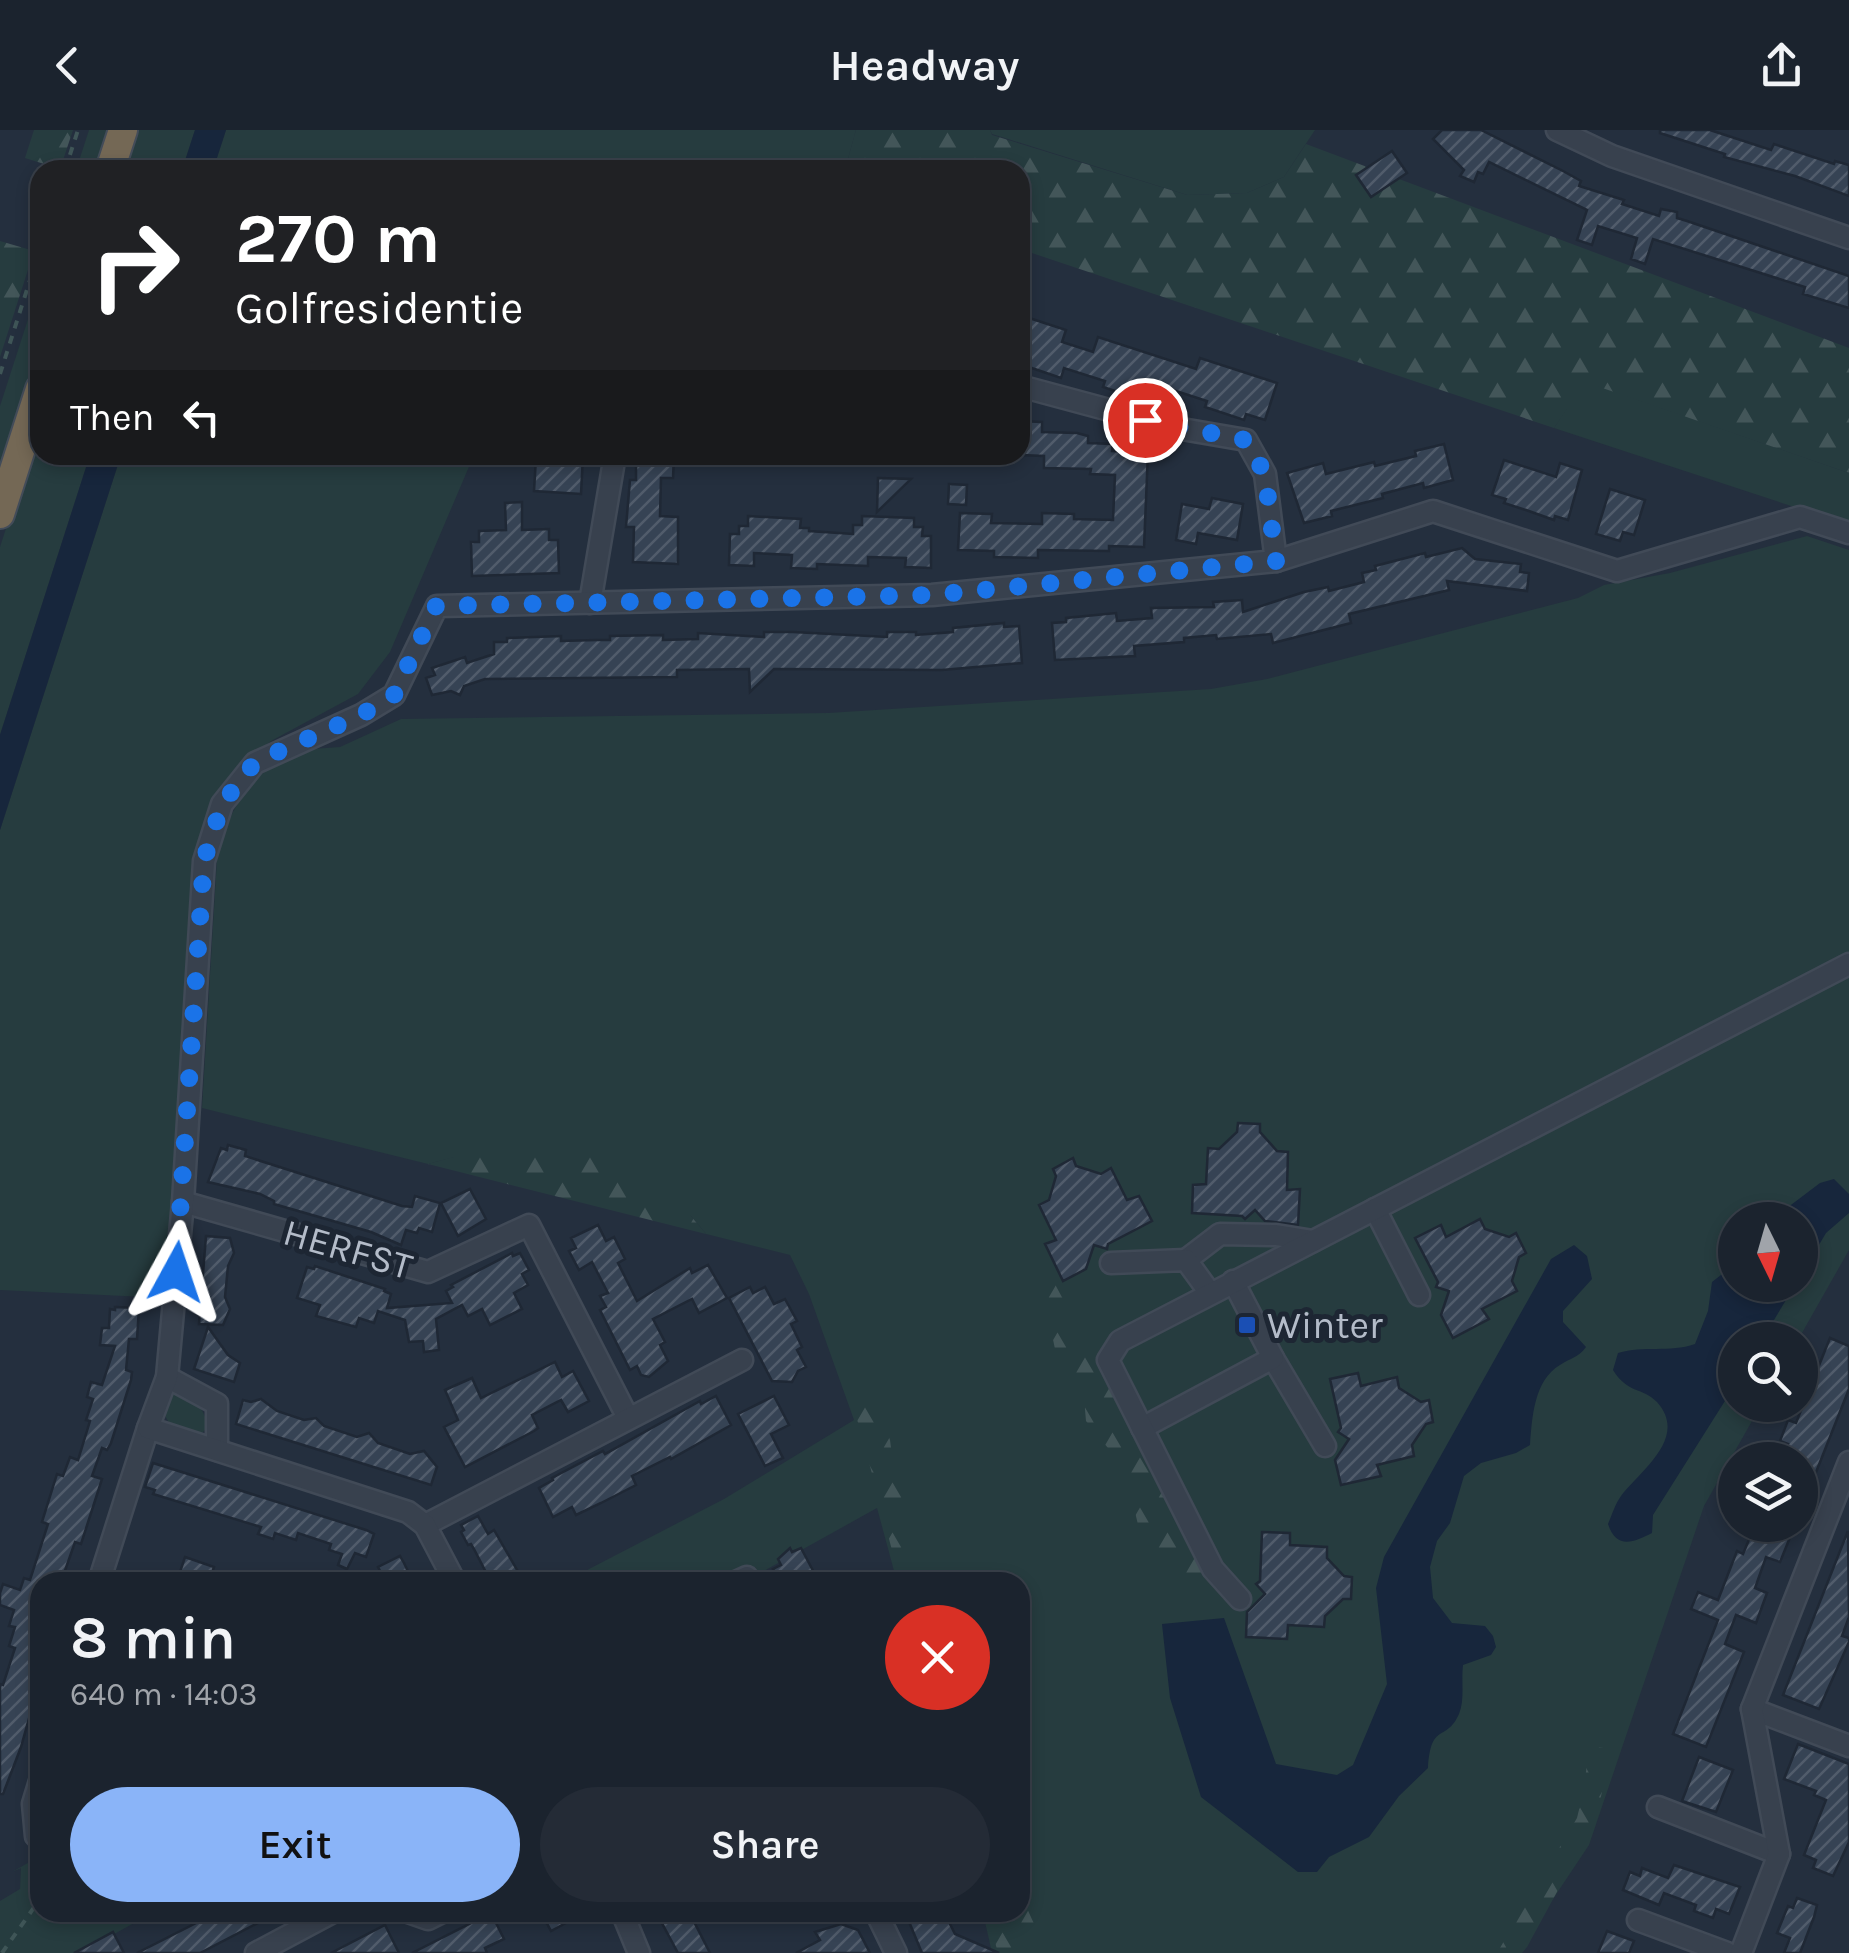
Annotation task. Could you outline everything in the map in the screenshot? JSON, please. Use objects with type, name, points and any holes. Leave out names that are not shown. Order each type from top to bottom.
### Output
[{"type":"highway","points":[[113,160],[123,130]]},
{"type":"highway","points":[[0,514],[30,420]]},
{"type":"street","points":[[1557,130],[1612,156],[1849,238]]},
{"type":"street","points":[[1030,389],[1176,428],[1246,440],[1265,474],[1276,561]]},
{"type":"street","points":[[590,603],[613,465]]},
{"type":"street","points":[[102,1572],[167,1377],[183,1202],[204,860],[222,804],[255,762],[361,715],[394,695],[436,606],[932,595],[1276,561],[1433,510],[1617,570],[1800,517],[1849,533]]},
{"type":"street","points":[[1240,1599],[1214,1569],[1108,1360],[1120,1340],[1849,964]]},
{"type":"street","name":"HERFST","points":[[183,1202],[428,1272],[530,1225],[628,1418]]},
{"type":"street","points":[[1375,1209],[1419,1295]]},
{"type":"street","points":[[1112,1263],[1186,1260],[1220,1234],[1313,1240]]},
{"type":"street","points":[[1186,1260],[1210,1293]]},
{"type":"street","points":[[1233,1282],[1325,1446]]},
{"type":"street","points":[[1142,1428],[1274,1358]]},
{"type":"street","points":[[426,1525],[742,1360]]},
{"type":"street","points":[[167,1377],[217,1404],[217,1450]]},
{"type":"street","points":[[148,1428],[408,1512],[426,1525],[450,1572]]},
{"type":"street","points":[[1741,1953],[1780,1854],[1752,1709],[1849,1462]]},
{"type":"street","points":[[1752,1709],[1849,1746]]},
{"type":"street","points":[[1658,1807],[1780,1854]]},
{"type":"street","points":[[1638,1920],[1727,1953]]},
{"type":"street","points":[[256,1953],[314,1922]]},
{"type":"street","points":[[626,1922],[639,1953]]},
{"type":"street","points":[[881,1922],[896,1953]]},
{"type":"path","points":[[68,160],[78,130]]},
{"type":"path","points":[[0,374],[30,280]]},
{"type":"path","points":[[2,1953],[30,1913]]},
{"type":"green space","points":[[34,130],[73,130],[63,160],[25,158]]},
{"type":"green space","points":[[89,130],[112,130],[102,160],[79,160]]},
{"type":"green space","points":[[133,130],[195,130],[185,160],[123,160]]},
{"type":"green space","points":[[226,130],[856,130],[848,160],[216,160]]},
{"type":"green space","points":[[856,130],[990,130],[992,135],[1187,195],[1247,193],[1284,177],[1306,144],[1849,348],[1849,473],[1585,382],[1554,428],[1030,252],[1030,160],[848,160]]},
{"type":"green space","points":[[990,130],[1315,130],[1284,177],[1247,193],[1187,195],[992,134]]},
{"type":"green space","points":[[0,241],[30,250],[30,263],[0,357]]},
{"type":"green space","points":[[30,313],[30,386],[0,480],[0,406]]},
{"type":"green space","points":[[1584,381],[1849,473],[1849,525],[1554,428]]},
{"type":"green space","points":[[30,453],[30,465],[87,465],[0,735],[0,547]]},
{"type":"green space","points":[[118,465],[470,465],[390,652],[358,694],[271,741],[232,773],[211,808],[196,848],[186,1040],[165,1298],[0,1290],[0,830]]},
{"type":"green space","points":[[1807,536],[1849,550],[1849,1250],[1808,1322],[1718,1322],[1718,1422],[1751,1422],[1740,1442],[1718,1442],[1718,1481],[1704,1506],[1589,1845],[1517,1953],[992,1953],[985,1922],[1030,1922],[1030,1572],[894,1572],[877,1508],[762,1572],[583,1572],[724,1499],[854,1420],[809,1294],[790,1255],[706,1234],[691,1216],[455,1157],[428,1164],[202,1108],[218,843],[248,785],[279,760],[312,749],[340,747],[401,719],[828,713],[1211,689],[1267,679],[1578,598],[1604,585],[1670,573]]},
{"type":"green space","points":[[547,1146],[579,1158],[607,1154],[615,1158],[635,1184],[656,1200],[685,1209],[706,1234],[428,1164],[472,1152],[496,1157]]},
{"type":"green space","points":[[1043,1262],[1217,1585],[1185,1575],[1169,1556],[1143,1546],[1125,1469],[1086,1421],[1084,1398],[1055,1349],[1046,1306]]},
{"type":"green space","points":[[834,1356],[874,1398],[890,1440],[895,1478],[907,1508],[909,1546],[901,1572],[898,1572],[860,1428]]},
{"type":"green space","points":[[170,1389],[196,1403],[204,1413],[207,1428],[199,1436],[172,1428],[164,1414]]},
{"type":"green space","points":[[1589,1746],[1611,1749],[1596,1820],[1527,1947],[1522,1953],[1497,1953],[1577,1818]]},
{"type":"green space","points":[[30,1862],[30,1922],[136,1922],[80,1953],[0,1953],[0,1901],[20,1889],[21,1868],[12,1872]]},
{"type":"green space","points":[[1030,1915],[1035,1926],[1021,1953],[998,1953],[989,1922],[1030,1922]]},
{"type":"water","points":[[195,130],[226,130],[216,160],[185,160]]},
{"type":"water","points":[[87,465],[118,465],[0,830],[0,735]]},
{"type":"water","points":[[1834,1179],[1849,1194],[1849,1213],[1826,1233],[1818,1247],[1818,1202],[1795,1202],[1820,1183]]},
{"type":"water","points":[[1574,1245],[1587,1256],[1592,1279],[1563,1311],[1563,1322],[1586,1347],[1545,1380],[1536,1400],[1530,1445],[1481,1463],[1464,1476],[1450,1523],[1437,1541],[1430,1567],[1433,1598],[1452,1623],[1485,1626],[1496,1647],[1491,1655],[1463,1665],[1459,1714],[1432,1744],[1428,1768],[1399,1796],[1369,1837],[1329,1857],[1317,1872],[1298,1872],[1201,1797],[1170,1698],[1162,1624],[1224,1618],[1276,1764],[1337,1775],[1353,1765],[1387,1684],[1376,1588],[1384,1557],[1551,1259]]},
{"type":"water","points":[[1718,1277],[1718,1302],[1785,1302],[1773,1322],[1718,1322],[1718,1412],[1653,1515],[1652,1533],[1632,1541],[1620,1540],[1608,1524],[1614,1510],[1621,1496],[1658,1453],[1668,1428],[1657,1402],[1624,1383],[1613,1370],[1618,1353],[1695,1344],[1708,1311],[1712,1282]]},
{"type":"building","points":[[1442,130],[1481,130],[1581,181],[1579,186],[1624,200],[1622,204],[1659,216],[1661,209],[1677,212],[1677,218],[1849,276],[1849,308],[1803,294],[1805,287],[1653,239],[1645,264],[1631,259],[1637,238],[1598,226],[1592,245],[1577,240],[1587,210],[1489,162],[1474,182],[1460,176],[1464,170],[1433,139]]},
{"type":"building","points":[[1660,130],[1710,130],[1771,150],[1774,144],[1834,164],[1835,161],[1849,165],[1849,196],[1795,176],[1724,157],[1725,154]]},
{"type":"building","points":[[1392,151],[1407,173],[1371,197],[1356,175]]},
{"type":"building","points":[[1030,318],[1066,330],[1062,342],[1093,352],[1098,337],[1196,369],[1200,358],[1277,383],[1265,420],[1246,414],[1244,420],[1205,407],[1207,401],[1167,388],[1163,400],[1144,393],[1142,400],[1103,387],[1105,381],[1064,368],[1061,378],[1030,367]]},
{"type":"building","points":[[1030,421],[1042,422],[1042,432],[1077,433],[1088,436],[1088,443],[1113,444],[1112,451],[1148,452],[1144,547],[1109,546],[1109,551],[1038,550],[1038,558],[994,557],[994,551],[958,550],[960,513],[992,514],[991,523],[1042,524],[1042,513],[1113,520],[1115,475],[1090,474],[1091,469],[1044,468],[1044,456],[1030,455]]},
{"type":"building","points":[[1444,444],[1453,480],[1382,494],[1383,498],[1331,511],[1332,516],[1304,523],[1287,473],[1323,463],[1326,474],[1374,462],[1375,466]]},
{"type":"building","points":[[1504,460],[1556,477],[1560,463],[1582,470],[1568,520],[1555,516],[1554,520],[1492,495]]},
{"type":"building","points":[[536,465],[582,465],[581,494],[534,491]]},
{"type":"building","points":[[636,465],[674,465],[673,478],[661,478],[660,516],[678,517],[678,564],[633,562],[634,527],[626,527],[630,480],[636,480]]},
{"type":"building","points":[[878,478],[911,479],[877,512]]},
{"type":"building","points":[[949,484],[967,485],[966,505],[948,504]]},
{"type":"building","points":[[1610,489],[1645,500],[1634,535],[1623,532],[1620,541],[1596,534]]},
{"type":"building","points":[[1212,498],[1243,504],[1237,540],[1198,533],[1196,544],[1176,540],[1182,504],[1209,509]]},
{"type":"building","points":[[522,502],[522,530],[549,529],[549,540],[558,540],[559,573],[472,576],[471,542],[479,542],[479,531],[506,530],[505,503]]},
{"type":"building","points":[[748,516],[801,519],[800,528],[809,531],[853,534],[853,525],[862,525],[862,516],[914,518],[914,527],[923,527],[922,536],[931,536],[931,568],[905,567],[906,558],[868,557],[868,566],[817,564],[817,569],[791,568],[792,555],[754,553],[754,566],[729,565],[730,534],[739,534],[739,526],[748,526]]},
{"type":"building","points":[[1462,548],[1475,559],[1521,564],[1520,572],[1529,573],[1527,591],[1447,581],[1449,590],[1349,614],[1351,623],[1273,643],[1271,634],[1217,639],[1216,635],[1134,646],[1135,656],[1055,660],[1052,623],[1066,622],[1066,618],[1116,613],[1117,621],[1152,618],[1151,608],[1214,607],[1213,602],[1242,600],[1243,612],[1304,592],[1328,587],[1329,591],[1364,582],[1362,573],[1376,570],[1375,566]]},
{"type":"building","points":[[1004,623],[1004,627],[1019,626],[1022,663],[942,670],[774,669],[750,692],[749,669],[677,670],[677,677],[485,679],[464,686],[460,695],[451,691],[432,695],[426,678],[435,675],[432,668],[465,657],[467,663],[494,654],[494,642],[507,642],[507,638],[561,636],[561,641],[663,635],[663,640],[698,639],[698,633],[764,637],[764,632],[887,637],[887,632],[916,635]]},
{"type":"building","points":[[1238,1123],[1260,1124],[1260,1132],[1277,1151],[1288,1152],[1287,1190],[1300,1189],[1298,1225],[1265,1221],[1255,1210],[1245,1219],[1192,1213],[1193,1185],[1206,1184],[1208,1148],[1219,1149],[1237,1132]]},
{"type":"building","points":[[228,1145],[246,1150],[245,1156],[402,1206],[412,1207],[415,1196],[440,1203],[432,1232],[406,1230],[401,1245],[371,1232],[274,1204],[260,1194],[208,1182],[221,1148],[227,1150]]},
{"type":"building","points":[[1073,1158],[1076,1166],[1101,1174],[1111,1168],[1127,1200],[1139,1196],[1152,1221],[1108,1244],[1107,1249],[1094,1245],[1086,1269],[1063,1281],[1045,1244],[1056,1240],[1039,1205],[1049,1200],[1056,1176],[1053,1169]]},
{"type":"building","points":[[470,1189],[486,1219],[458,1236],[441,1203]]},
{"type":"building","points":[[1480,1219],[1485,1229],[1509,1237],[1516,1233],[1526,1253],[1519,1257],[1512,1281],[1517,1291],[1482,1309],[1489,1319],[1453,1338],[1441,1315],[1449,1291],[1436,1287],[1438,1282],[1415,1238],[1441,1225],[1446,1237]]},
{"type":"building","points":[[598,1225],[606,1241],[614,1237],[625,1259],[618,1263],[637,1301],[690,1268],[692,1273],[708,1265],[727,1298],[699,1313],[692,1299],[653,1319],[665,1342],[660,1345],[668,1361],[649,1377],[641,1375],[637,1366],[630,1370],[600,1310],[606,1307],[600,1296],[608,1293],[592,1262],[579,1270],[569,1251],[576,1248],[571,1238]]},
{"type":"building","points":[[206,1236],[230,1238],[234,1253],[228,1266],[225,1297],[230,1309],[223,1325],[199,1324]]},
{"type":"building","points":[[512,1253],[520,1253],[529,1270],[522,1274],[528,1285],[514,1293],[522,1309],[490,1325],[482,1309],[468,1316],[462,1305],[436,1319],[439,1350],[424,1352],[423,1341],[409,1342],[405,1320],[378,1311],[374,1323],[359,1318],[356,1327],[316,1316],[320,1305],[297,1298],[307,1267],[315,1266],[385,1289],[391,1294],[387,1308],[452,1303],[446,1291],[451,1285]]},
{"type":"building","points":[[750,1287],[753,1293],[765,1287],[774,1304],[785,1299],[797,1321],[791,1324],[806,1367],[798,1371],[792,1382],[772,1381],[729,1298]]},
{"type":"building","points":[[139,1308],[137,1339],[129,1339],[126,1370],[132,1372],[131,1380],[111,1443],[107,1450],[102,1448],[92,1476],[102,1479],[81,1544],[75,1542],[64,1572],[33,1572],[48,1524],[42,1522],[57,1474],[63,1476],[70,1457],[78,1460],[90,1421],[86,1420],[93,1399],[87,1397],[91,1382],[102,1385],[115,1346],[100,1345],[102,1328],[109,1328],[110,1309]]},
{"type":"building","points":[[208,1327],[228,1355],[240,1363],[234,1382],[194,1369]]},
{"type":"building","points":[[1830,1338],[1849,1346],[1849,1389],[1818,1467],[1818,1442],[1780,1441],[1787,1422],[1818,1422],[1818,1368]]},
{"type":"building","points":[[555,1362],[562,1377],[573,1371],[589,1401],[568,1412],[561,1400],[532,1415],[538,1428],[465,1467],[444,1427],[458,1420],[445,1390],[472,1378],[481,1398]]},
{"type":"building","points":[[1358,1373],[1361,1386],[1397,1377],[1399,1388],[1421,1402],[1429,1400],[1433,1422],[1426,1424],[1412,1445],[1414,1456],[1377,1465],[1381,1476],[1341,1485],[1335,1460],[1349,1439],[1338,1432],[1341,1428],[1330,1379]]},
{"type":"building","points":[[716,1396],[731,1425],[632,1476],[636,1485],[576,1515],[572,1507],[553,1517],[539,1488],[552,1478]]},
{"type":"building","points":[[774,1396],[789,1425],[771,1434],[783,1458],[765,1466],[738,1414]]},
{"type":"building","points":[[261,1399],[277,1411],[304,1420],[316,1418],[324,1426],[357,1437],[369,1433],[378,1443],[410,1454],[424,1451],[437,1467],[431,1485],[236,1424],[243,1400]]},
{"type":"building","points":[[153,1463],[366,1530],[374,1534],[366,1557],[355,1553],[347,1569],[338,1565],[342,1554],[329,1550],[331,1544],[298,1533],[296,1540],[275,1533],[273,1539],[258,1534],[261,1527],[153,1494],[155,1490],[145,1487]]},
{"type":"building","points":[[478,1516],[488,1534],[494,1530],[518,1572],[486,1572],[461,1532],[461,1525]]},
{"type":"building","points":[[1848,1531],[1849,1617],[1842,1636],[1849,1638],[1849,1642],[1819,1709],[1783,1695]]},
{"type":"building","points":[[1262,1532],[1290,1533],[1290,1545],[1327,1547],[1327,1558],[1344,1576],[1352,1577],[1351,1599],[1343,1599],[1325,1616],[1324,1627],[1288,1625],[1287,1639],[1246,1637],[1247,1612],[1265,1594],[1256,1584],[1260,1581]]},
{"type":"building","points":[[1748,1542],[1788,1542],[1780,1562],[1766,1557],[1755,1588],[1767,1593],[1756,1623],[1736,1615],[1725,1644],[1744,1652],[1706,1747],[1673,1734],[1718,1620],[1691,1609],[1698,1592],[1718,1600],[1737,1551],[1743,1554]]},
{"type":"building","points":[[790,1548],[792,1552],[801,1548],[814,1572],[775,1572],[773,1569],[781,1565],[778,1559]]},
{"type":"building","points":[[400,1556],[408,1572],[381,1572],[378,1567]]},
{"type":"building","points":[[185,1557],[214,1567],[212,1572],[180,1572]]},
{"type":"building","points":[[24,1578],[30,1580],[30,1715],[0,1794],[0,1684],[3,1685],[15,1648],[9,1646],[15,1627],[9,1626],[14,1610],[0,1605],[0,1593],[3,1584],[20,1590]]},
{"type":"building","points":[[1798,1744],[1849,1764],[1849,1842],[1833,1876],[1813,1868],[1816,1860],[1804,1855],[1826,1800],[1814,1795],[1816,1791],[1784,1779]]},
{"type":"building","points":[[1699,1757],[1733,1770],[1716,1812],[1682,1801]]},
{"type":"building","points":[[1674,1865],[1740,1887],[1729,1914],[1716,1909],[1713,1918],[1694,1911],[1696,1905],[1664,1893],[1659,1905],[1623,1890],[1630,1872],[1640,1876],[1642,1868],[1668,1878]]},
{"type":"building","points":[[1797,1898],[1817,1905],[1800,1953],[1784,1953],[1790,1938],[1777,1933],[1788,1906],[1793,1908]]},
{"type":"building","points":[[198,1922],[260,1922],[200,1953],[137,1953]]},
{"type":"building","points":[[473,1922],[496,1922],[504,1939],[485,1948],[487,1953],[412,1953]]},
{"type":"building","points":[[546,1922],[568,1922],[551,1931]]},
{"type":"building","points":[[661,1922],[694,1922],[710,1953],[678,1953]]},
{"type":"building","points":[[909,1922],[949,1922],[955,1934],[999,1953],[922,1953]]},
{"type":"building","points":[[841,1924],[858,1930],[870,1953],[796,1953],[820,1940],[815,1932]]},
{"type":"building","points":[[385,1925],[399,1953],[331,1953]]},
{"type":"building","points":[[1607,1931],[1634,1941],[1629,1953],[1598,1953]]},
{"type":"building","points":[[113,1932],[124,1953],[74,1953]]},
{"type":"place","name":"Winter","points":[[1247,1325]]},
{"type":"route","points":[[176,1272],[204,860],[222,804],[255,762],[361,715],[394,695],[436,606],[932,595],[1276,561],[1265,474],[1246,440],[1145,420]]}]
